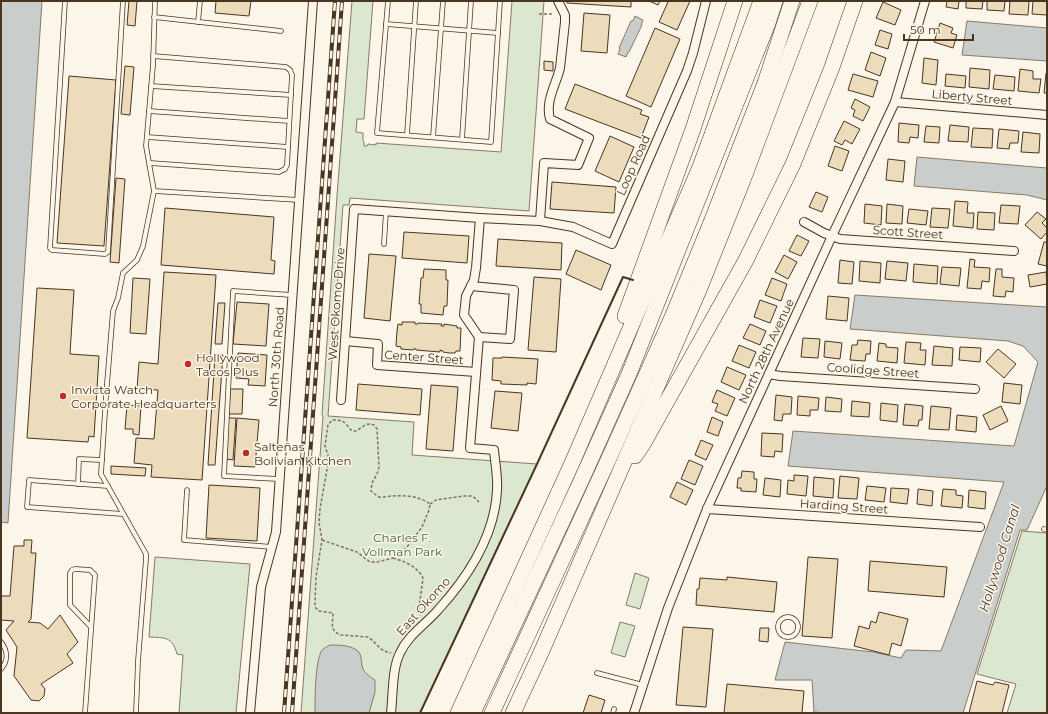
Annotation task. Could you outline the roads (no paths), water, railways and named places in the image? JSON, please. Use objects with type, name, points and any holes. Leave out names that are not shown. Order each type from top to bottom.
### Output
[{"type":"highway","points":[[572,463],[693,130],[735,1]]},
{"type":"highway","points":[[458,713],[572,463],[700,167],[761,1]]},
{"type":"highway","points":[[473,713],[629,374],[768,23],[775,1]]},
{"type":"highway","points":[[492,713],[673,315],[712,220],[765,83],[792,1]]},
{"type":"highway","points":[[513,713],[540,655],[699,290],[743,180],[810,1]]},
{"type":"highway","points":[[616,482],[643,444],[746,260],[793,164],[832,70],[855,1]]},
{"type":"street","name":"North 30th Road","points":[[250,713],[261,587],[276,532],[313,1]]},
{"type":"street","points":[[386,211],[540,221],[544,163],[578,165],[589,138],[550,119],[548,112],[552,90],[559,74],[565,22],[564,15],[558,1]]},
{"type":"street","name":"Loop Road","points":[[540,221],[572,227],[612,244],[693,53],[706,1]]},
{"type":"street","name":"North 28th Avenue","points":[[634,713],[668,608],[707,508],[895,102],[925,1]]},
{"type":"street","name":"Liberty Street","points":[[895,102],[1047,115]]},
{"type":"street","name":"West Okomo Drive","points":[[341,400],[354,209],[386,211]]},
{"type":"street","points":[[476,372],[479,337],[464,314],[466,296],[474,280],[476,268],[480,218]]},
{"type":"street","name":"Scott Street","points":[[804,222],[824,233],[840,239],[1014,251]]},
{"type":"street","points":[[471,286],[514,290],[510,339],[479,337]]},
{"type":"street","name":"Center Street","points":[[345,341],[378,344],[376,365],[476,372]]},
{"type":"street","name":"East Okomo","points":[[391,713],[396,665],[404,644],[411,635],[436,612],[464,579],[473,565],[487,536],[494,515],[497,488],[494,450],[470,448],[476,372]]},
{"type":"street","name":"Coolidge Street","points":[[769,374],[975,389]]},
{"type":"street","name":"Harding Street","points":[[707,508],[980,527]]},
{"type":"lane","points":[[65,1],[50,248],[52,250],[105,254],[108,252],[123,1]]},
{"type":"lane","points":[[136,713],[138,661],[146,554],[101,474],[106,396],[114,311],[123,273],[137,260],[143,246],[154,191],[146,146],[153,56],[155,1]]},
{"type":"lane","points":[[198,22],[200,1]]},
{"type":"lane","points":[[388,1],[376,133],[490,142],[500,1]]},
{"type":"lane","points":[[407,135],[416,1]]},
{"type":"lane","points":[[433,137],[443,1]]},
{"type":"lane","points":[[462,139],[471,1]]},
{"type":"lane","points":[[154,17],[281,31]]},
{"type":"lane","points":[[386,24],[498,33]]},
{"type":"lane","points":[[150,163],[279,172],[285,170],[287,165],[292,75],[290,70],[286,67],[153,56]]},
{"type":"lane","points":[[151,86],[291,95]]},
{"type":"lane","points":[[149,111],[290,120]]},
{"type":"lane","points":[[147,137],[288,147]]},
{"type":"lane","points":[[154,191],[300,200]]},
{"type":"lane","points":[[384,244],[386,211]]},
{"type":"lane","points":[[280,479],[224,476],[233,291],[293,295]]},
{"type":"lane","points":[[78,484],[79,459],[102,460]]},
{"type":"lane","points":[[108,486],[30,480],[27,507],[123,514]]},
{"type":"lane","points":[[187,490],[184,540],[272,547]]},
{"type":"lane","points":[[85,713],[95,575],[90,570],[75,569],[70,573],[70,605],[91,627]]},
{"type":"lane","points":[[784,617],[791,617],[796,621],[798,627],[793,636],[787,637],[781,634],[778,625],[784,617]]},
{"type":"lane","points":[[1,642],[5,648],[6,654],[5,662],[1,670]]},
{"type":"lane","points":[[597,673],[643,686]]},
{"type":"water","points":[[1,1],[42,1],[8,523],[1,522]]},
{"type":"water","points":[[635,16],[643,20],[642,25],[626,57],[618,54],[619,48],[631,21],[633,21]]},
{"type":"water","points":[[967,21],[1047,28],[1047,61],[962,55]]},
{"type":"water","points":[[917,157],[1047,168],[1047,200],[1027,195],[914,186]]},
{"type":"water","name":"Hollywood Canal","points":[[855,295],[1047,307],[1047,486],[1027,530],[1020,530],[963,713],[814,712],[812,680],[775,680],[785,642],[873,652],[901,658],[906,650],[941,651],[1004,482],[788,466],[793,431],[1014,446],[1038,362],[1023,346],[1008,341],[850,329]]},
{"type":"water","points":[[330,645],[351,647],[358,651],[361,656],[364,671],[375,680],[375,692],[369,713],[315,713],[318,663],[322,650]]},
{"type":"railway","points":[[284,713],[335,1]]},
{"type":"railway","points":[[292,713],[342,1]]},
{"type":"place","name":"Hollywood Tacos Plus","points":[[188,364]]},
{"type":"place","name":"Invicta Watch Corporate Headquarters","points":[[63,396]]},
{"type":"place","name":"Salteñas Bolivian Kitchen","points":[[246,453]]},
{"type":"park label","name":"Charles F. Vollman Park","points":[[402,544]]}]
